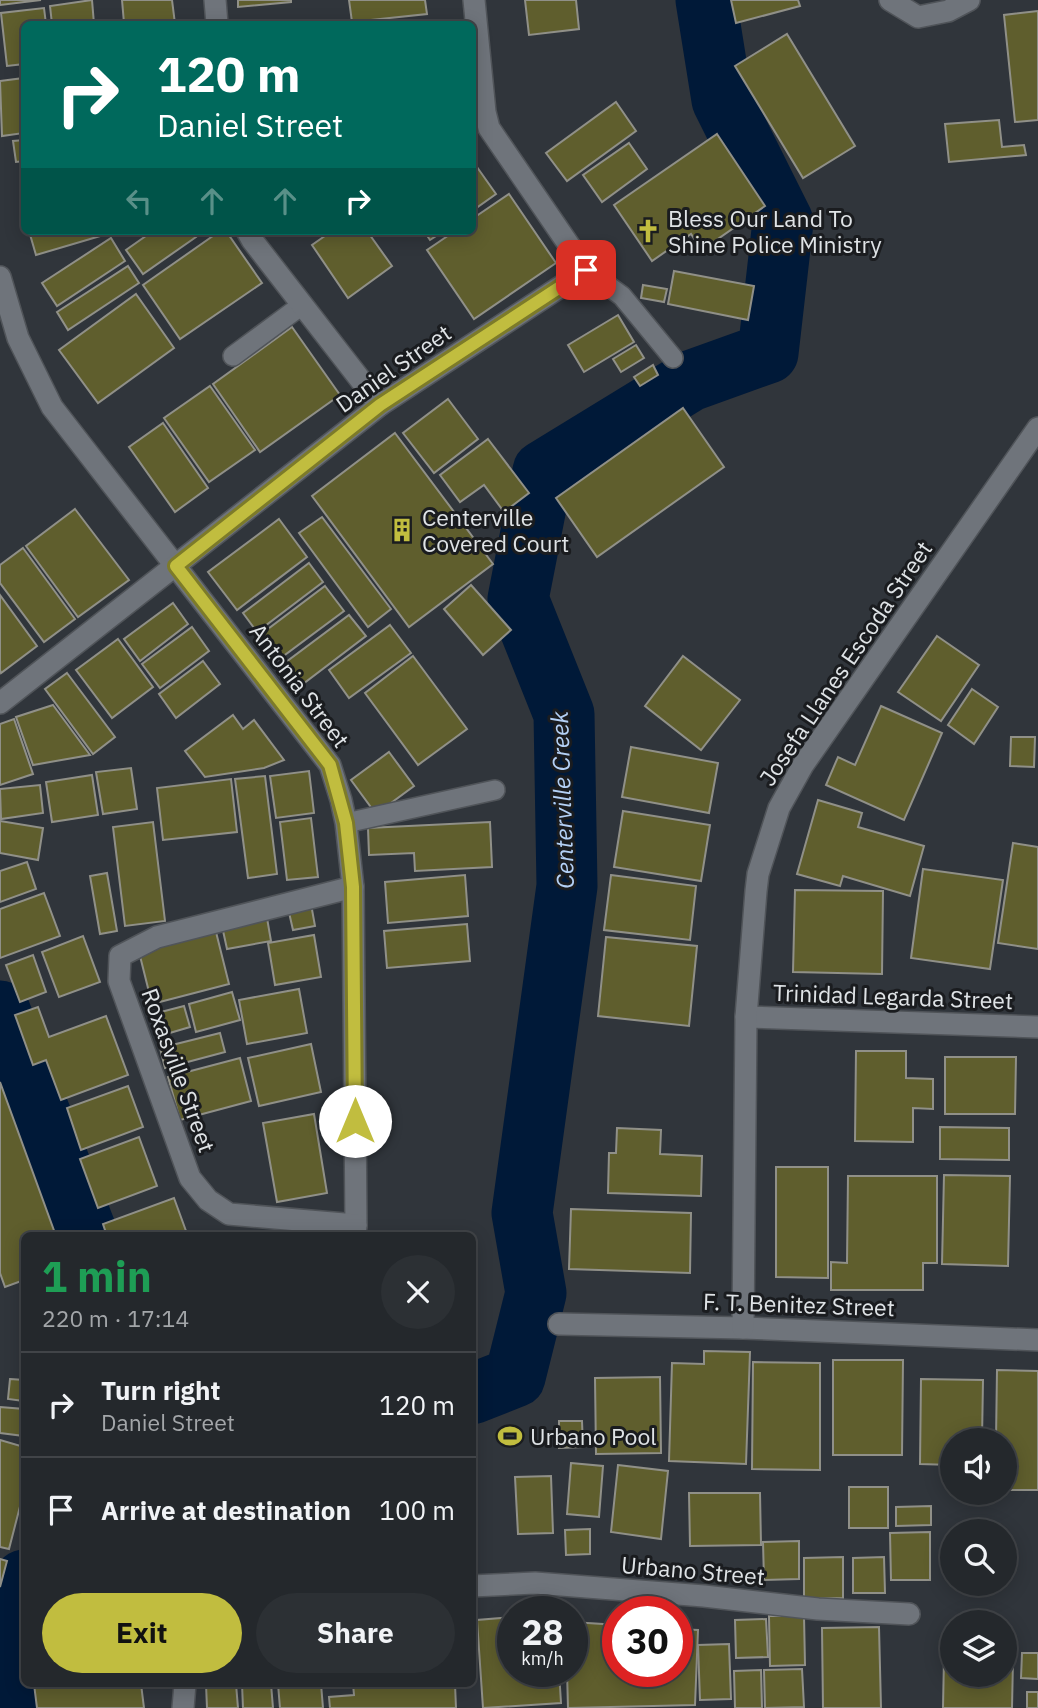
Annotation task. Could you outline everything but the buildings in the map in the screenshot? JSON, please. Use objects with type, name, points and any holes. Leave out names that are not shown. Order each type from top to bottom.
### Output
[{"type":"street","points":[[215,0],[217,21]]},
{"type":"street","points":[[474,0],[485,112],[489,128],[586,270]]},
{"type":"street","points":[[890,0],[918,17],[948,11],[969,0]]},
{"type":"street","points":[[249,235],[380,405]]},
{"type":"street","name":"Daniel Street","points":[[0,703],[380,405],[586,270]]},
{"type":"street","name":"Antonia Street","points":[[0,277],[18,338],[52,407],[330,765],[346,823],[353,887],[356,1231]]},
{"type":"street","name":"Josefa Llanes Escoda Street","points":[[743,1328],[746,1017],[758,874],[779,808],[803,765],[1038,428]]},
{"type":"street","name":"Roxasville Street","points":[[353,887],[157,937],[120,956],[119,981],[190,1178],[208,1200],[229,1214],[356,1231]]},
{"type":"street","name":"Trinidad Legarda Street","points":[[746,1017],[1038,1027]]},
{"type":"street","name":"F. T. Benitez Street","points":[[559,1324],[743,1328],[1038,1340]]},
{"type":"street","name":"Urbano Street","points":[[476,1586],[535,1583],[704,1596],[818,1609],[909,1614]]},
{"type":"street","points":[[183,1708],[185,1687]]},
{"type":"lane","points":[[586,270],[622,296],[673,358]]},
{"type":"lane","points":[[233,356],[302,305]]},
{"type":"lane","points":[[346,823],[495,790]]},
{"type":"waterway","name":"Centerville Creek","points":[[476,1392],[515,1377],[536,1293],[522,1213],[567,886],[564,714],[518,599],[543,471],[690,381],[768,353],[783,222],[722,100],[706,0]]},
{"type":"waterway","points":[[0,1011],[86,1232]]},
{"type":"waterway","points":[[15,1708],[2,1664],[21,1591]]},
{"type":"place","name":"Bless Our Land To Shine Police Ministry","points":[[648,231]]},
{"type":"place","name":"Centerville Covered Court","points":[[402,530]]},
{"type":"place","name":"Urbano Pool","points":[[510,1436]]},
{"type":"route","points":[[355,1121],[351,857],[341,800],[330,765],[176,566],[380,405],[586,270]]}]
